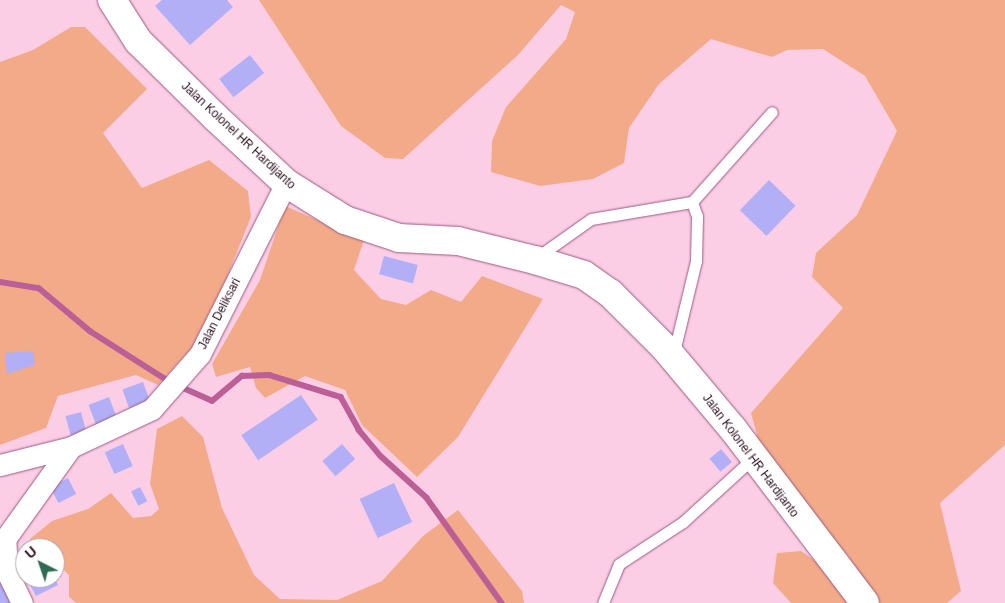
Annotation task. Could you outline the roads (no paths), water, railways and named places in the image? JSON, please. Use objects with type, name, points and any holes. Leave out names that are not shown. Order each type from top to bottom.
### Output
[{"type":"main road","name":"Jalan Kolonel HR Hardijanto","points":[[112,0],[138,41],[286,183],[345,220],[376,232],[399,238],[458,242],[535,260],[584,275],[610,293],[672,356],[866,603]]},
{"type":"street","name":"Jalan Deliksari","points":[[0,465],[71,447],[152,409],[200,354],[286,183]]},
{"type":"street","name":"Jalan Deliksari","points":[[22,603],[3,551],[11,525],[71,447]]},
{"type":"lane","points":[[535,260],[591,219],[692,202],[772,112]]},
{"type":"lane","points":[[672,356],[696,261],[698,216],[692,202]]},
{"type":"lane","points":[[603,603],[619,564],[683,522],[753,458]]},
{"type":"waterway","points":[[0,282],[39,288],[90,331],[170,382]]},
{"type":"waterway","points":[[179,386],[212,401],[242,376],[269,375],[341,397],[359,430],[382,457],[427,498],[502,603]]}]
